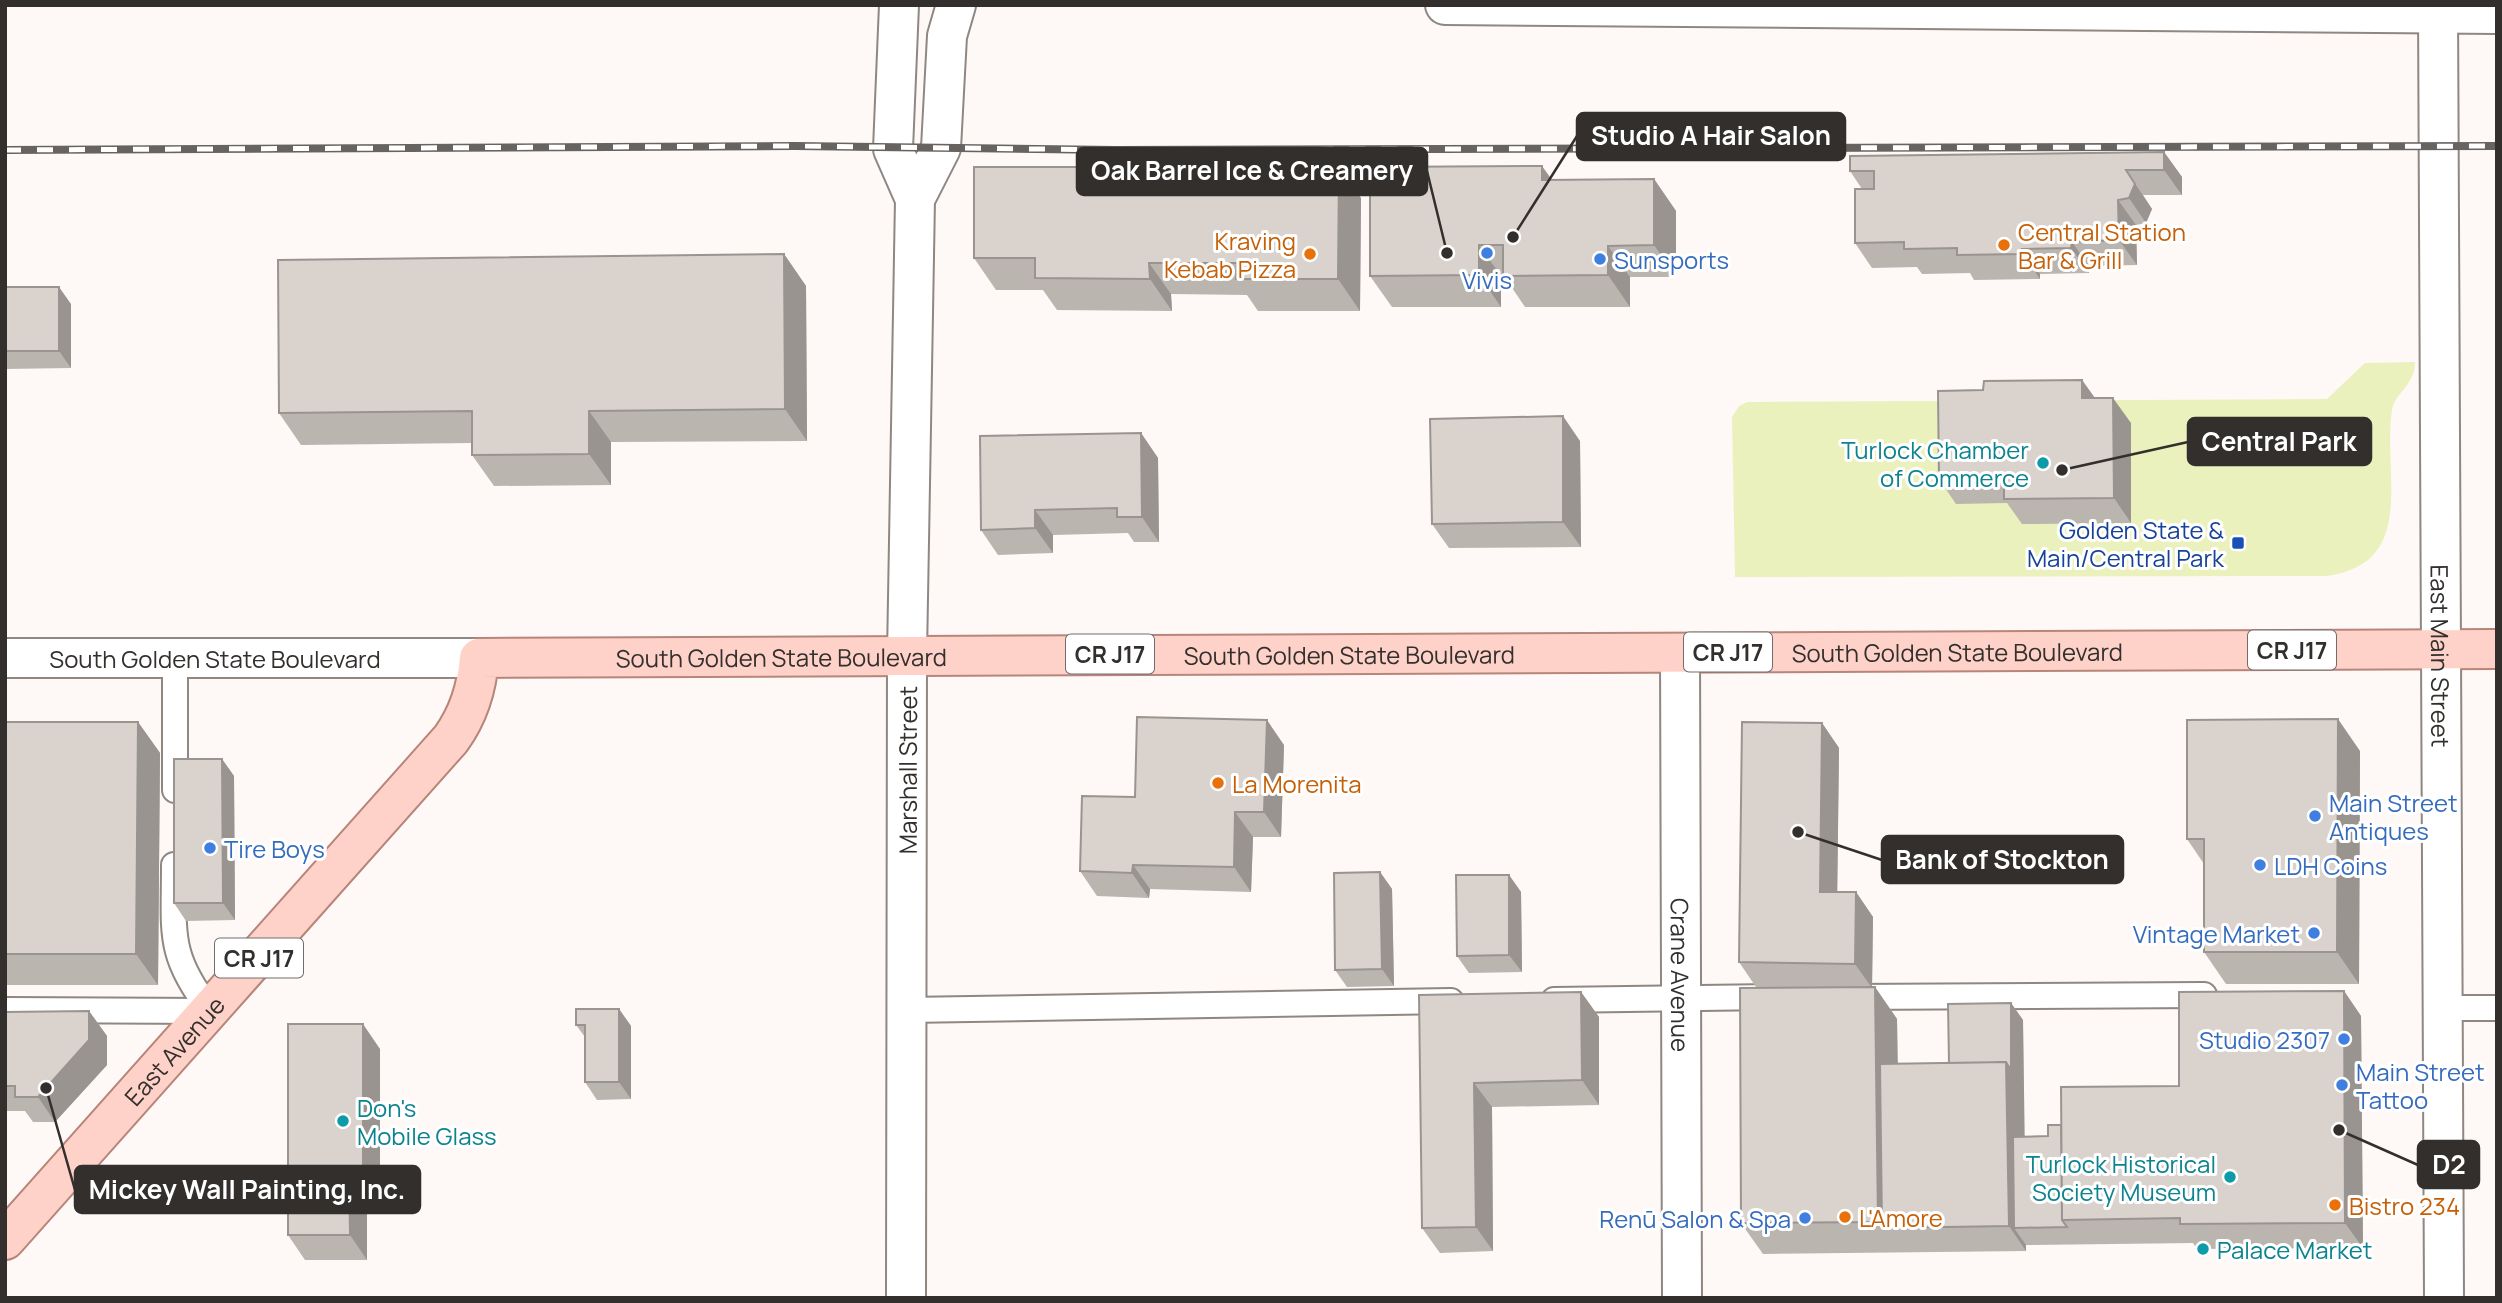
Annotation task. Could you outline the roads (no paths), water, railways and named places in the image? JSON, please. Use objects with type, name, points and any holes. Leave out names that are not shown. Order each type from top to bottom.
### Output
[{"type":"main road","name":"CR J17","points":[[2441,649],[2497,649]]},
{"type":"main road","name":"South Golden State Boulevard","points":[[479,657],[2441,649]]},
{"type":"main road","name":"East Avenue","points":[[5,1240],[211,1012],[451,739],[470,707],[479,657]]},
{"type":"street","name":"Marshall Street","points":[[899,5],[893,149],[915,199],[907,655],[906,1298]]},
{"type":"street","name":"Marshall Street","points":[[915,199],[941,148],[947,36],[956,5]]},
{"type":"street","points":[[1446,5],[2438,10],[2497,14]]},
{"type":"street","name":"East Main Street","points":[[2438,10],[2444,1298]]},
{"type":"street","name":"Crane Avenue","points":[[1680,653],[1682,1298]]},
{"type":"street","name":"South Golden State Boulevard","points":[[5,658],[479,657]]},
{"type":"lane","points":[[174,811],[175,659]]},
{"type":"lane","points":[[174,839],[176,952],[189,981],[211,1012]]},
{"type":"lane","points":[[1818,997],[2204,995]]},
{"type":"lane","points":[[1528,1000],[1791,997]]},
{"type":"lane","points":[[907,1010],[1473,1001]]},
{"type":"lane","points":[[2443,1008],[2497,1008]]},
{"type":"lane","points":[[5,1010],[211,1012]]},
{"type":"railway","points":[[5,150],[795,146],[1115,150],[2497,146]]},
{"type":"place","name":"Studio A Hair Salon","points":[[1513,237]]},
{"type":"place","name":"Central Station Bar & Grill","points":[[2004,245]]},
{"type":"place","name":"Oak Barrel Ice & Creamery","points":[[1447,253]]},
{"type":"place","name":"Vivis","points":[[1487,253]]},
{"type":"place","name":"Kraving Kebab Pizza","points":[[1310,254]]},
{"type":"place","name":"Sunsports","points":[[1600,259]]},
{"type":"place","name":"Turlock Chamber of Commerce","points":[[2043,463]]},
{"type":"place","name":"Central Park","points":[[2062,470]]},
{"type":"place","name":"Golden State & Main/Central Park","points":[[2238,543]]},
{"type":"place","name":"La Morenita","points":[[1218,783]]},
{"type":"place","name":"Main Street Antiques","points":[[2315,816]]},
{"type":"place","name":"Bank of Stockton","points":[[1798,832]]},
{"type":"place","name":"Tire Boys","points":[[210,848]]},
{"type":"place","name":"LDH Coins","points":[[2260,865]]},
{"type":"place","name":"Vintage Market","points":[[2314,933]]},
{"type":"place","name":"Studio 2307","points":[[2344,1039]]},
{"type":"place","name":"Main Street Tattoo","points":[[2342,1085]]},
{"type":"place","name":"Mickey Wall Painting, Inc.","points":[[46,1088]]},
{"type":"place","name":"Don's Mobile Glass","points":[[343,1121]]},
{"type":"place","name":"D2","points":[[2339,1130]]},
{"type":"place","name":"Turlock Historical Society Museum","points":[[2230,1177]]},
{"type":"place","name":"Bistro 234","points":[[2335,1205]]},
{"type":"place","name":"L'Amore","points":[[1845,1217]]},
{"type":"place","name":"Renū Salon & Spa","points":[[1805,1218]]},
{"type":"place","name":"Palace Market","points":[[2203,1249]]}]
